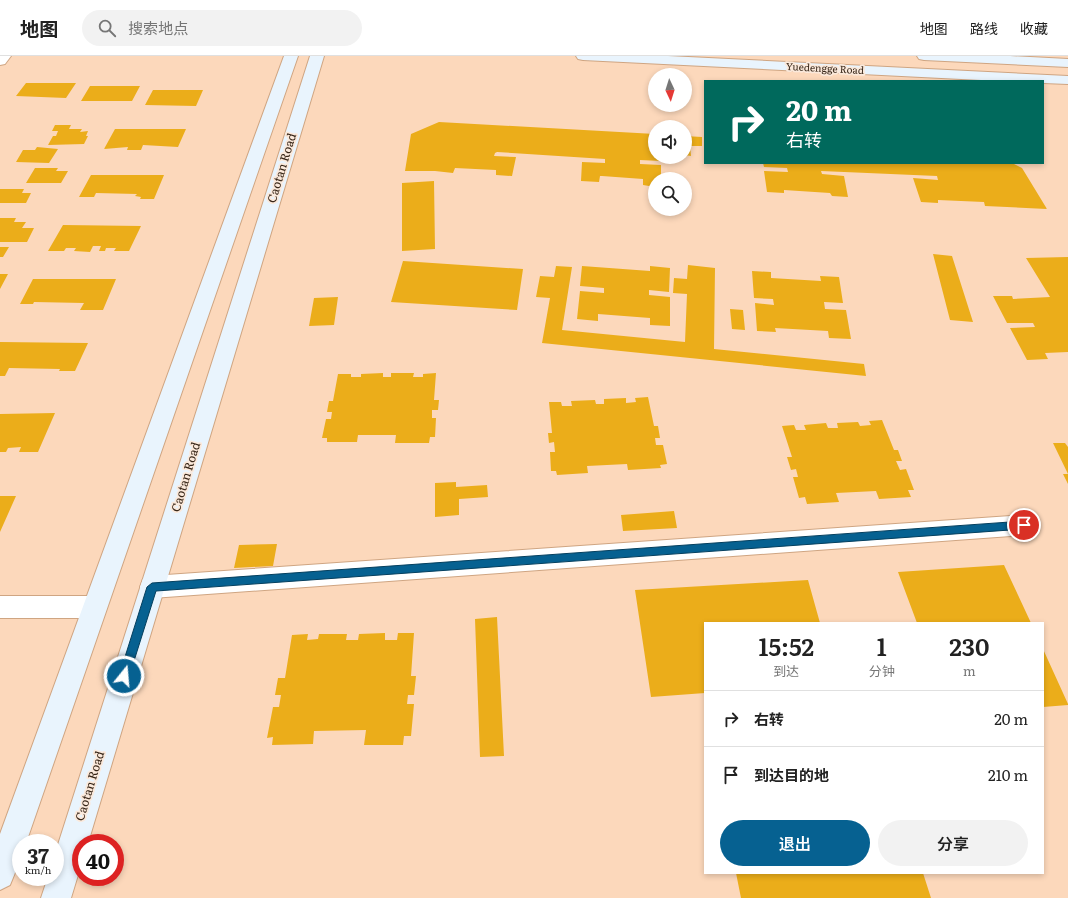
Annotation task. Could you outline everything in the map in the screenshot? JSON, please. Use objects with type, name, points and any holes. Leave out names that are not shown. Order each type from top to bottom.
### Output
[{"type":"street","points":[[0,61],[4,56]]},
{"type":"street","points":[[0,875],[291,56]]},
{"type":"street","name":"Caotan Road","points":[[56,898],[316,56]]},
{"type":"street","name":"Yuedengge Road","points":[[583,56],[1068,80]]},
{"type":"street","points":[[924,56],[1068,63]]},
{"type":"street","points":[[152,587],[1024,525]]},
{"type":"street","points":[[0,607],[95,607]]},
{"type":"building","points":[[26,83],[76,83],[66,98],[16,96]]},
{"type":"building","points":[[90,86],[140,86],[132,101],[81,101]]},
{"type":"building","points":[[153,90],[203,90],[196,106],[145,105]]},
{"type":"building","points":[[439,122],[648,134],[648,160],[640,160],[640,164],[661,165],[661,172],[648,172],[648,186],[643,185],[643,179],[600,176],[599,182],[581,181],[582,162],[605,163],[605,159],[497,152],[494,156],[516,157],[512,176],[496,175],[496,170],[455,168],[453,173],[435,171],[405,171],[411,134]]},
{"type":"building","points":[[55,125],[71,125],[69,129],[82,129],[80,132],[88,131],[86,136],[88,136],[84,144],[48,145],[53,136],[56,136],[58,131],[52,131]]},
{"type":"building","points":[[115,129],[186,129],[178,147],[143,145],[141,150],[127,150],[128,147],[104,149]]},
{"type":"building","points":[[692,136],[702,137],[702,146],[692,146]]},
{"type":"building","points":[[37,147],[58,149],[49,163],[16,162],[23,150],[35,150]]},
{"type":"building","points":[[763,164],[1014,164],[1022,168],[1047,209],[985,206],[984,202],[938,200],[938,203],[921,202],[913,178],[938,180],[937,176],[821,171],[822,174],[844,176],[848,197],[832,196],[830,193],[784,190],[784,193],[767,192],[764,171],[788,172],[787,168],[764,167]]},
{"type":"building","points":[[35,168],[58,168],[56,171],[68,171],[61,183],[26,183]]},
{"type":"building","points":[[91,175],[164,175],[154,199],[140,199],[141,197],[135,196],[137,194],[96,193],[94,197],[79,197]]},
{"type":"building","points":[[434,181],[435,249],[402,251],[402,183]]},
{"type":"building","points":[[0,189],[24,189],[22,193],[31,193],[26,203],[0,203]]},
{"type":"building","points":[[0,218],[16,218],[14,222],[26,222],[22,228],[34,228],[27,242],[0,242]]},
{"type":"building","points":[[63,225],[141,226],[129,251],[114,251],[116,248],[106,248],[105,251],[99,251],[101,246],[93,246],[90,252],[74,251],[76,248],[66,248],[64,251],[48,251]]},
{"type":"building","points":[[0,247],[9,247],[3,257],[0,257]]},
{"type":"building","points":[[933,254],[952,256],[973,322],[950,320]]},
{"type":"building","points":[[1068,257],[1068,352],[1045,353],[1048,359],[1027,360],[1010,328],[1035,327],[1033,323],[1007,323],[993,296],[1012,296],[1013,299],[1050,297],[1026,258]]},
{"type":"building","points":[[403,261],[523,269],[517,310],[391,302]]},
{"type":"building","points":[[688,265],[715,268],[714,349],[864,364],[866,376],[542,343],[550,298],[536,297],[540,276],[554,277],[556,266],[572,267],[562,330],[685,342],[687,294],[673,293],[674,278],[687,279]]},
{"type":"building","points":[[582,266],[650,271],[650,266],[670,268],[669,292],[649,290],[649,295],[670,297],[670,326],[650,325],[650,318],[598,314],[598,321],[577,319],[580,291],[604,293],[604,288],[580,286]]},
{"type":"building","points":[[752,271],[771,272],[771,278],[821,281],[820,276],[839,277],[843,303],[824,302],[825,309],[846,310],[851,339],[829,338],[828,331],[775,328],[776,332],[757,331],[755,303],[774,305],[773,299],[754,298]]},
{"type":"building","points":[[0,274],[8,274],[0,289]]},
{"type":"building","points":[[33,279],[116,279],[103,310],[80,310],[84,303],[34,302],[33,304],[20,304]]},
{"type":"building","points":[[338,297],[334,325],[309,326],[314,298]]},
{"type":"building","points":[[730,309],[743,310],[745,330],[732,329]]},
{"type":"building","points":[[0,342],[88,343],[75,371],[59,371],[60,369],[9,368],[5,376],[0,376]]},
{"type":"building","points":[[383,373],[383,377],[391,377],[391,373],[414,373],[413,377],[423,377],[423,374],[436,373],[434,400],[439,400],[438,410],[432,410],[432,418],[436,418],[435,437],[430,437],[429,443],[395,443],[396,435],[358,435],[357,442],[327,442],[327,438],[322,438],[326,419],[331,419],[332,412],[327,412],[329,401],[333,401],[338,374],[351,374],[351,377],[361,377],[361,374]]},
{"type":"building","points":[[648,397],[654,426],[658,426],[660,438],[655,438],[656,445],[663,445],[667,464],[660,465],[661,468],[628,470],[627,464],[587,466],[588,473],[557,475],[556,471],[551,471],[550,452],[555,452],[554,442],[549,443],[548,433],[552,433],[549,402],[561,402],[562,406],[572,406],[571,401],[595,400],[596,404],[604,404],[604,399],[626,398],[626,403],[636,402],[635,398]]},
{"type":"building","points":[[55,413],[38,452],[19,452],[21,447],[8,448],[6,452],[0,452],[0,414]]},
{"type":"building","points":[[882,420],[894,450],[898,450],[902,461],[896,461],[900,470],[906,469],[914,490],[908,490],[911,497],[879,499],[876,491],[836,493],[839,502],[807,504],[805,497],[799,498],[793,477],[798,477],[796,469],[791,470],[787,457],[792,457],[782,426],[794,425],[796,430],[806,430],[804,425],[826,423],[828,428],[838,428],[837,423],[858,422],[860,426],[871,425],[869,421]]},
{"type":"building","points":[[1053,443],[1065,443],[1068,447],[1068,474]]},
{"type":"building","points":[[1063,474],[1068,474],[1068,484]]},
{"type":"building","points":[[456,482],[456,487],[487,485],[488,497],[459,499],[459,515],[435,517],[435,483]]},
{"type":"building","points":[[0,496],[16,496],[0,532]]},
{"type":"building","points":[[674,511],[677,528],[623,531],[621,515]]},
{"type":"building","points":[[277,544],[273,566],[234,568],[239,545]]},
{"type":"building","points":[[1004,565],[1031,622],[917,622],[898,572]]},
{"type":"building","points":[[808,580],[820,622],[704,622],[704,693],[651,697],[635,590]]},
{"type":"building","points":[[497,617],[504,756],[480,757],[475,619]]},
{"type":"building","points":[[385,633],[385,640],[397,640],[398,633],[414,633],[411,676],[416,676],[414,695],[408,695],[407,704],[414,704],[411,736],[404,736],[403,745],[364,745],[366,730],[314,731],[313,744],[272,745],[273,737],[267,738],[273,707],[279,707],[281,695],[275,695],[278,678],[285,678],[292,635],[308,634],[307,640],[318,639],[319,634],[347,634],[346,640],[358,640],[359,634]]},
{"type":"building","points":[[1044,651],[1068,704],[1044,707]]},
{"type":"building","points":[[736,874],[923,874],[931,898],[741,898]]},
{"type":"route","points":[[124,676],[152,587],[1024,525]]}]
